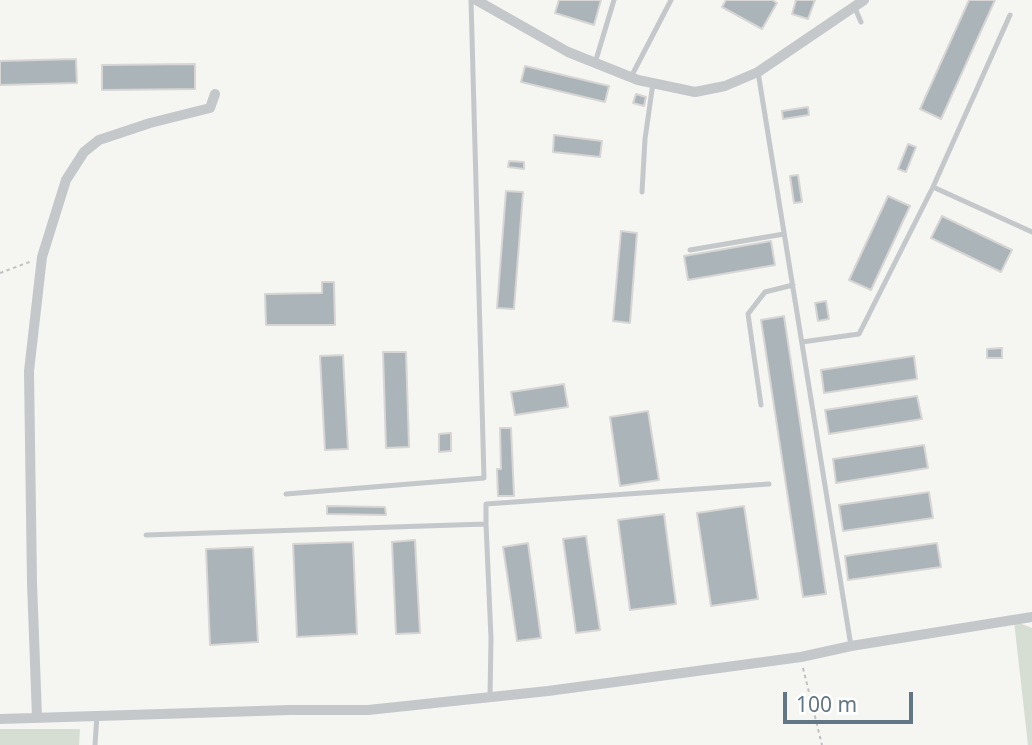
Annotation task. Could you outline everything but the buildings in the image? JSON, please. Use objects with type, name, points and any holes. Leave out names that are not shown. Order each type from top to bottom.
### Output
[{"type":"street","points":[[473,0],[568,52],[631,77],[695,92],[725,86],[758,72],[857,2]]},
{"type":"street","points":[[37,717],[29,371],[42,257],[66,180],[84,152],[99,140],[150,123],[210,108],[215,94]]},
{"type":"street","points":[[0,719],[368,710],[801,657],[851,646],[1032,617]]},
{"type":"lane","points":[[286,494],[484,478],[473,0]]},
{"type":"lane","points":[[595,63],[614,0]]},
{"type":"lane","points":[[631,77],[671,0]]},
{"type":"lane","points":[[857,2],[861,22]]},
{"type":"lane","points":[[802,342],[859,334],[933,187],[1010,15]]},
{"type":"lane","points":[[758,72],[851,646]]},
{"type":"lane","points":[[642,192],[645,139],[653,83]]},
{"type":"lane","points":[[933,187],[1032,232]]},
{"type":"lane","points":[[690,250],[785,234]]},
{"type":"lane","points":[[761,405],[748,314],[765,292],[793,285]]},
{"type":"lane","points":[[490,697],[491,638],[486,504],[769,484]]},
{"type":"lane","points":[[146,535],[486,524]]},
{"type":"lane","points":[[95,745],[97,715]]},
{"type":"path","points":[[0,273],[42,257]]},
{"type":"path","points":[[801,657],[822,745]]},
{"type":"shaded area","points":[[1014,621],[1032,628],[1032,745],[1028,745]]},
{"type":"shaded area","points":[[0,729],[80,729],[79,745],[0,745]]}]
